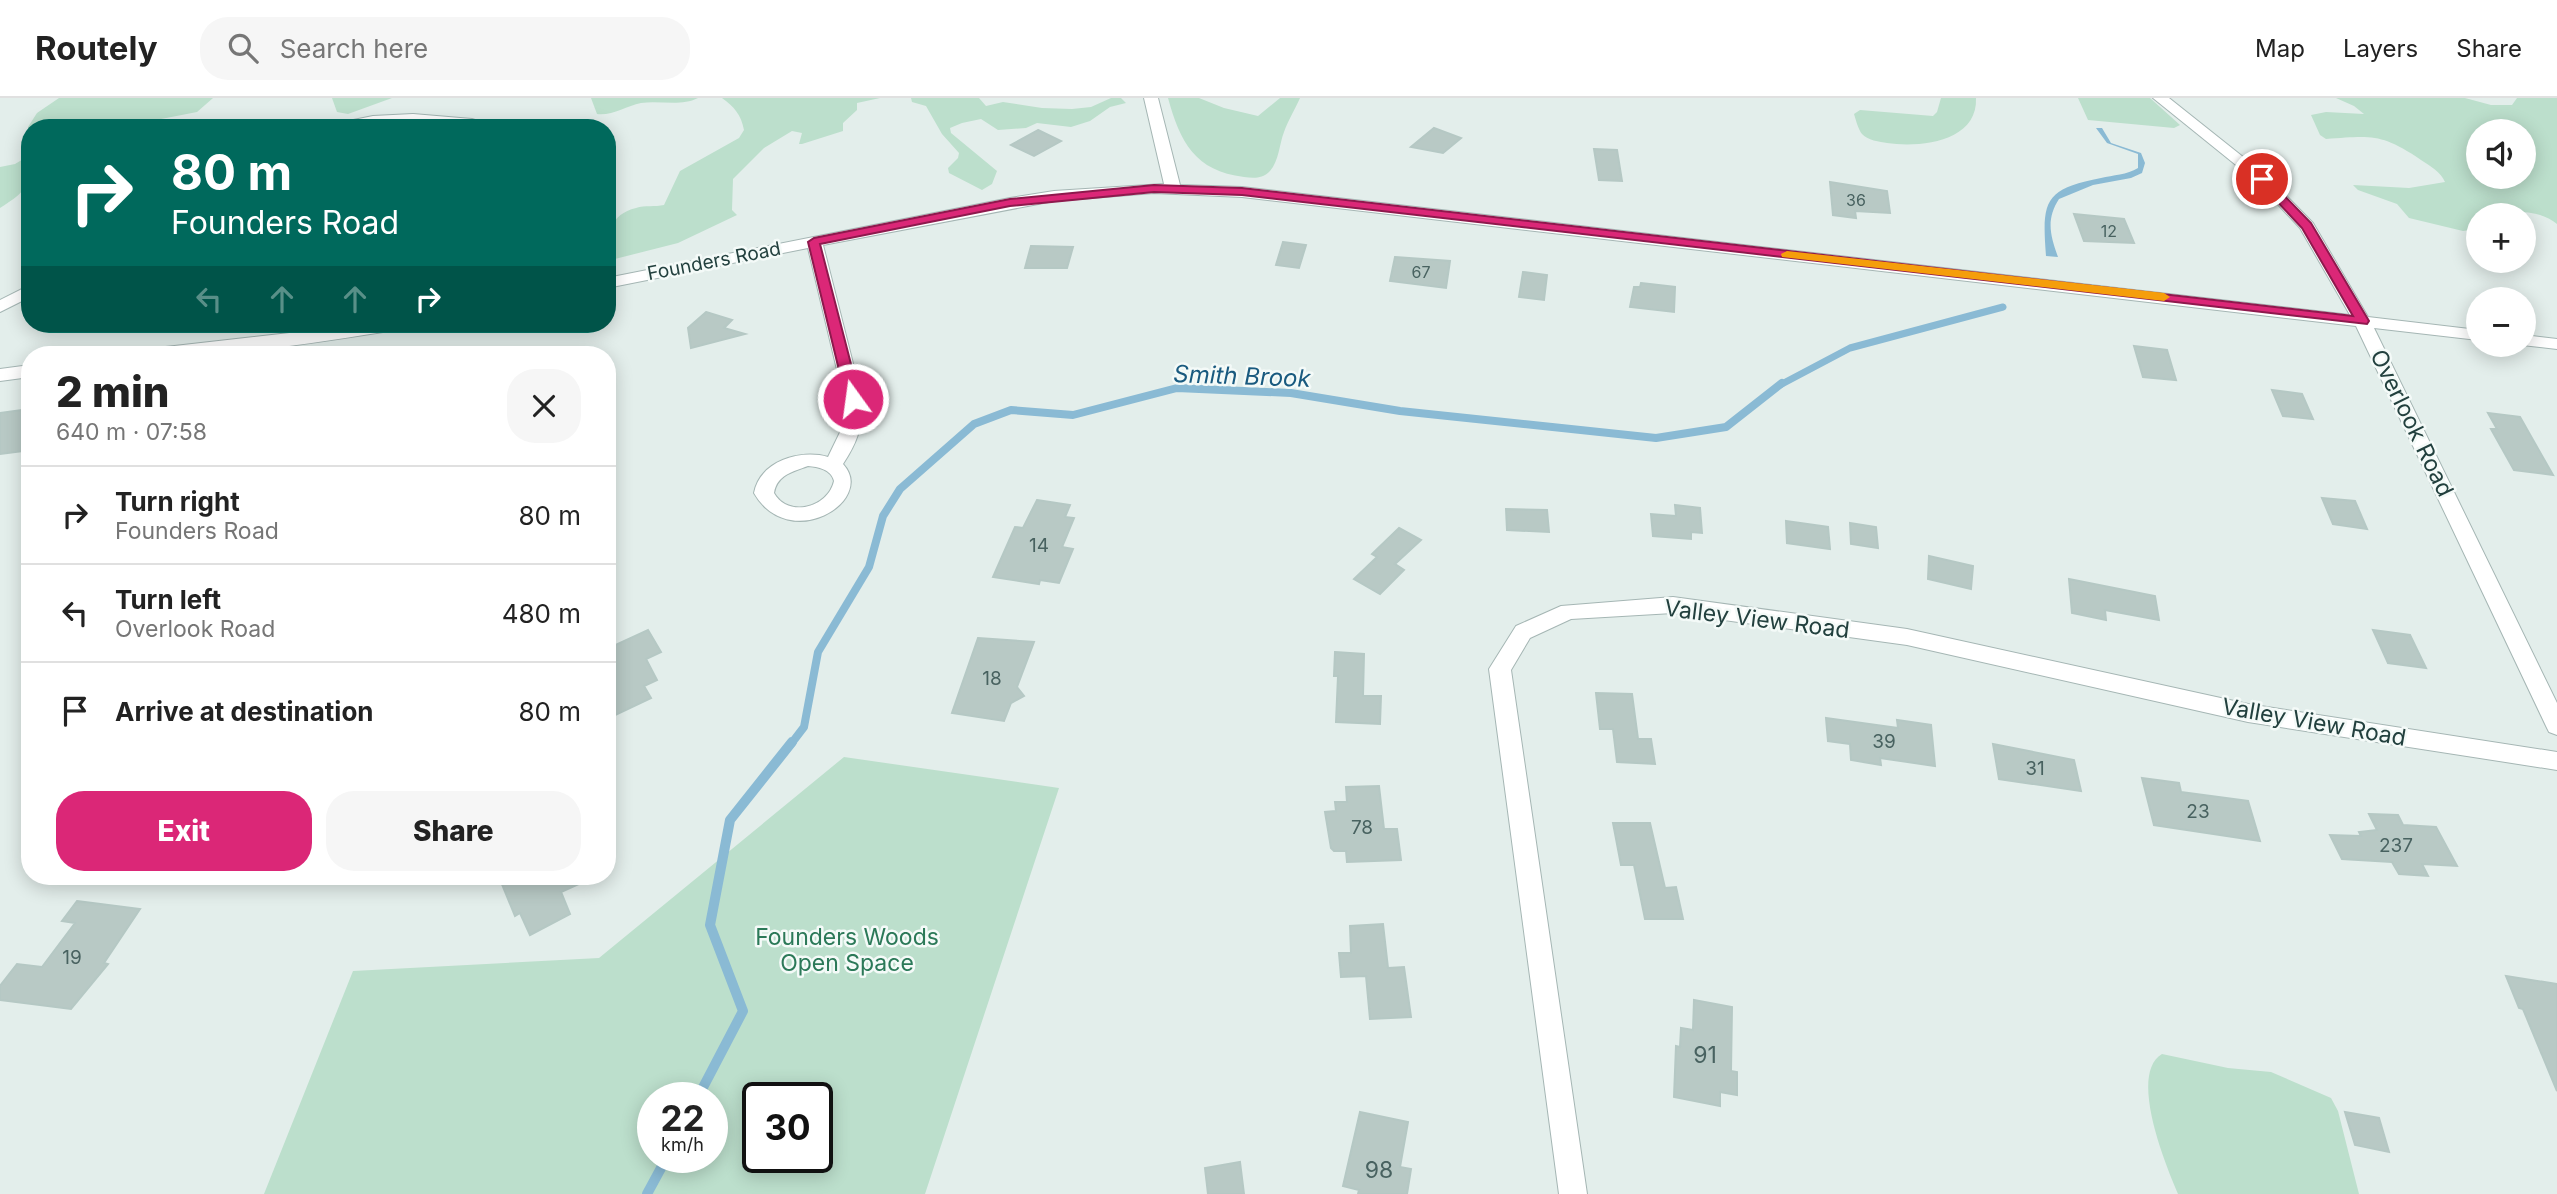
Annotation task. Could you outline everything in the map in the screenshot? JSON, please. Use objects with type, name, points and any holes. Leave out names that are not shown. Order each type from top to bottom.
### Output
[{"type":"street","points":[[1151,98],[1172,189]]},
{"type":"street","name":"Overlook Road","points":[[2160,98],[2262,179],[2306,226],[2362,321],[2557,726]]},
{"type":"street","points":[[394,119],[443,119]]},
{"type":"street","name":"Founders Road","points":[[616,281],[1032,199],[1172,189],[1242,192],[2466,334]]},
{"type":"street","points":[[814,242],[853,399],[855,418],[851,437],[833,465]]},
{"type":"street","points":[[0,307],[21,295]]},
{"type":"street","points":[[226,346],[342,333]]},
{"type":"street","points":[[2536,341],[2557,344]]},
{"type":"street","points":[[0,375],[21,372]]},
{"type":"street","name":"Valley View Road","points":[[1573,1194],[1500,669],[1523,632],[1568,611],[1673,605],[1907,637],[2248,713],[2557,761]]},
{"type":"green space","points":[[59,98],[213,98],[197,112],[161,119],[33,119],[37,113]]},
{"type":"green space","points":[[332,98],[392,98],[348,114],[337,112]]},
{"type":"green space","points":[[591,98],[698,98],[677,103],[641,103],[614,112],[597,114]]},
{"type":"green space","points":[[722,98],[880,98],[857,103],[857,110],[843,123],[843,131],[799,144],[802,133],[792,131],[764,148],[733,179],[732,210],[737,215],[678,243],[616,259],[616,220],[627,211],[639,207],[664,205],[680,171],[739,138],[744,130],[739,115]]},
{"type":"green space","points":[[911,98],[979,98],[986,106],[1003,102],[1072,109],[1091,107],[1111,98],[1121,98],[1126,103],[1110,107],[1090,121],[1071,127],[1037,123],[1026,128],[998,130],[981,119],[950,128],[951,133],[997,171],[992,184],[982,190],[949,173],[948,168],[958,158],[959,153],[942,134],[926,106],[912,102]]},
{"type":"green space","points":[[1168,98],[1199,98],[1224,108],[1258,116],[1280,98],[1300,98],[1282,137],[1272,168],[1263,176],[1254,178],[1227,174],[1213,168],[1192,152],[1178,128]]},
{"type":"green space","points":[[1941,98],[1976,98],[1974,113],[1957,133],[1930,143],[1900,144],[1870,139],[1861,132],[1854,114],[1860,110],[1933,116]]},
{"type":"green space","points":[[2078,98],[2150,98],[2180,125],[2174,128],[2088,120]]},
{"type":"green space","points":[[2336,98],[2465,98],[2491,105],[2512,105],[2517,98],[2557,98],[2557,224],[2536,214],[2536,203],[2466,203],[2466,231],[2463,231],[2409,218],[2397,204],[2358,190],[2353,185],[2409,188],[2445,182],[2431,167],[2407,151],[2385,141],[2366,137],[2326,139],[2320,135],[2311,115],[2326,112],[2364,114]]},
{"type":"green space","points":[[21,160],[21,192],[0,208],[0,167]]},
{"type":"green space","name":"Founders Woods Open Space","points":[[844,757],[1059,788],[925,1194],[264,1194],[353,971],[599,958]]},
{"type":"green space","points":[[2162,1054],[2228,1068],[2271,1072],[2331,1098],[2338,1111],[2359,1194],[2178,1194],[2159,1143],[2149,1100],[2148,1080],[2152,1065]]},
{"type":"water","points":[[2096,128],[2102,128],[2111,143],[2141,153],[2145,163],[2142,173],[2131,178],[2093,185],[2059,199],[2051,220],[2058,257],[2046,256],[2046,210],[2057,193],[2082,182],[2138,168],[2138,154],[2107,143]]},
{"type":"building","points":[[1434,128],[1461,138],[1443,153],[1411,147]]},
{"type":"building","points":[[1038,130],[1061,141],[1034,156],[1011,145]]},
{"type":"building","points":[[1594,149],[1617,150],[1622,181],[1599,180]]},
{"type":"building","points":[[1830,182],[1887,191],[1890,213],[1855,211],[1856,218],[1833,215]]},
{"type":"building","points":[[2074,214],[2124,219],[2134,243],[2084,241]]},
{"type":"building","points":[[1283,242],[1306,245],[1299,268],[1276,265]]},
{"type":"building","points":[[1031,246],[1073,247],[1067,268],[1025,268]]},
{"type":"building","points":[[1395,257],[1450,261],[1446,288],[1390,281]]},
{"type":"building","points":[[1523,272],[1547,275],[1544,300],[1519,297]]},
{"type":"building","points":[[1641,283],[1675,287],[1674,312],[1630,307],[1634,287],[1640,287]]},
{"type":"building","points":[[706,312],[732,320],[724,328],[745,334],[691,348],[688,328]]},
{"type":"building","points":[[2134,346],[2167,350],[2176,380],[2143,377]]},
{"type":"building","points":[[2272,390],[2302,394],[2313,419],[2283,416]]},
{"type":"building","points":[[21,410],[21,451],[0,454],[0,413]]},
{"type":"building","points":[[2488,413],[2520,417],[2553,475],[2514,470],[2491,429],[2497,429]]},
{"type":"building","points":[[2322,498],[2355,501],[2367,529],[2333,524]]},
{"type":"building","points":[[1037,500],[1070,505],[1065,517],[1074,518],[1062,547],[1073,549],[1059,583],[1040,580],[1039,584],[993,577],[1015,527],[1023,528]]},
{"type":"building","points":[[1675,505],[1700,508],[1702,533],[1691,532],[1691,539],[1653,536],[1651,514],[1676,516]]},
{"type":"building","points":[[1506,509],[1547,510],[1549,532],[1507,530]]},
{"type":"building","points":[[1786,521],[1828,527],[1830,549],[1787,543]]},
{"type":"building","points":[[1850,523],[1876,527],[1878,548],[1851,544]]},
{"type":"building","points":[[1399,528],[1421,540],[1395,564],[1404,570],[1380,594],[1354,579],[1377,557],[1372,554]]},
{"type":"building","points":[[1929,556],[1973,566],[1971,589],[1928,579]]},
{"type":"building","points":[[2069,579],[2155,596],[2159,620],[2105,610],[2106,620],[2072,613]]},
{"type":"building","points":[[648,630],[661,652],[646,659],[657,680],[644,686],[651,698],[616,715],[616,645]]},
{"type":"building","points":[[2373,630],[2410,635],[2426,668],[2388,663]]},
{"type":"building","points":[[978,638],[1034,642],[1017,687],[1024,696],[1011,703],[1004,721],[952,713]]},
{"type":"building","points":[[1335,652],[1364,654],[1363,696],[1381,696],[1380,724],[1336,722],[1338,676],[1334,676]]},
{"type":"building","points":[[1596,693],[1632,694],[1638,739],[1651,739],[1655,764],[1617,762],[1613,729],[1600,729]]},
{"type":"building","points":[[1826,718],[1898,728],[1897,720],[1931,725],[1935,766],[1880,758],[1881,765],[1851,760],[1850,744],[1828,741]]},
{"type":"building","points":[[1993,744],[2074,760],[2081,791],[1999,779]]},
{"type":"building","points":[[2142,778],[2179,783],[2181,792],[2248,801],[2260,841],[2154,825]]},
{"type":"building","points":[[1379,786],[1384,829],[1397,829],[1401,860],[1347,862],[1346,851],[1334,851],[1331,848],[1325,812],[1336,811],[1335,802],[1347,802],[1346,787]]},
{"type":"building","points":[[2369,814],[2398,815],[2403,825],[2436,827],[2457,866],[2422,864],[2428,876],[2399,874],[2392,862],[2342,859],[2330,835],[2361,836],[2359,832],[2377,830]]},
{"type":"building","points":[[1613,823],[1650,823],[1665,888],[1676,887],[1683,919],[1645,919],[1634,865],[1621,865]]},
{"type":"building","points":[[502,885],[576,885],[561,892],[570,914],[530,935],[520,913],[515,916]]},
{"type":"building","points":[[77,901],[140,909],[104,963],[108,964],[71,1009],[0,1000],[0,986],[17,964],[42,967],[75,923],[62,921]]},
{"type":"building","points":[[1383,924],[1388,968],[1404,967],[1411,1017],[1370,1019],[1366,976],[1341,977],[1339,953],[1351,953],[1350,926]]},
{"type":"building","points":[[2506,976],[2557,984],[2557,1091],[2523,1009],[2519,1008]]},
{"type":"building","points":[[1694,1000],[1732,1007],[1731,1071],[1737,1072],[1737,1095],[1720,1092],[1720,1106],[1674,1097],[1676,1046],[1680,1047],[1681,1028],[1693,1030]]},
{"type":"building","points":[[1360,1112],[1408,1122],[1400,1167],[1411,1169],[1407,1194],[1358,1194],[1359,1190],[1343,1186]]},
{"type":"building","points":[[2345,1112],[2379,1118],[2389,1152],[2355,1145]]},
{"type":"building","points":[[1240,1162],[1244,1194],[1208,1194],[1205,1168]]},
{"type":"waterway","name":"Smith Brook","points":[[1780,385],[1850,348],[2003,307]]},
{"type":"waterway","name":"Smith Brook","points":[[791,744],[804,727],[818,652],[869,567],[883,516],[900,489],[974,424],[1011,410],[1073,415],[1177,388],[1291,393],[1400,411],[1656,438],[1726,427],[1782,383]]},
{"type":"waterway","name":"Smith Brook","points":[[706,1082],[743,1011],[710,925],[730,820],[792,742]]},
{"type":"waterway","name":"Smith Brook","points":[[647,1194],[658,1173]]},
{"type":"slow traffic","points":[[1787,254],[2164,297]]},
{"type":"route","points":[[853,399],[814,242],[1054,196],[1154,188],[1242,192],[2362,321],[2306,226],[2262,179]]}]
